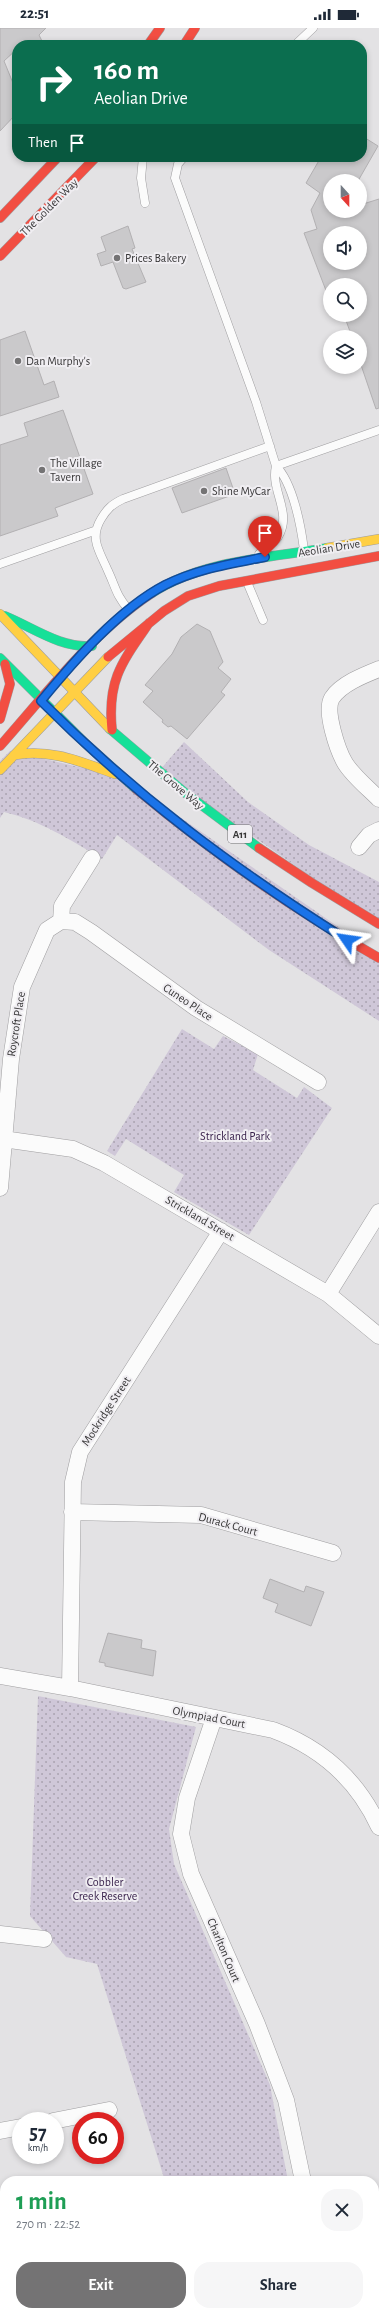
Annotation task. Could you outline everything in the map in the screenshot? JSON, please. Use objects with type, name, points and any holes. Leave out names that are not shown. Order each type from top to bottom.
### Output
[{"type":"main road","points":[[152,40],[160,28]]},
{"type":"main road","points":[[180,28],[194,31],[188,40]]},
{"type":"main road","points":[[0,218],[53,162]]},
{"type":"main road","name":"The Golden Way","points":[[0,256],[91,162]]},
{"type":"main road","name":"Aeolian Drive","points":[[0,770],[118,648],[188,596],[218,586],[244,571],[252,560],[379,539]]},
{"type":"main road","name":"Aeolian Drive","points":[[0,746],[59,679],[92,646],[130,610],[165,585],[213,567],[244,571],[306,570],[379,556]]},
{"type":"main road","points":[[0,614],[26,624],[62,643],[73,646],[92,646]]},
{"type":"main road","name":"The Grove Way","points":[[0,614],[59,679],[112,730],[212,814],[307,880],[379,924]]},
{"type":"main road","points":[[112,730],[108,702],[112,683],[124,658],[149,624]]},
{"type":"main road","points":[[0,719],[10,684],[3,661]]},
{"type":"main road","name":"A11","points":[[3,661],[54,714],[122,777],[185,830],[265,888],[379,958]]},
{"type":"main road","points":[[14,755],[28,751],[48,752],[122,777]]},
{"type":"street","points":[[379,669],[360,677],[340,691],[332,698],[328,709],[338,747],[346,764],[379,799]]},
{"type":"street","points":[[359,847],[369,835],[379,830]]},
{"type":"street","points":[[61,920],[62,906],[92,858]]},
{"type":"street","name":"Cuneo Place","points":[[61,920],[74,922],[91,932],[196,1008],[318,1082]]},
{"type":"street","name":"Roycroft Place","points":[[0,1188],[11,1059],[22,987],[47,930],[61,920]]},
{"type":"street","name":"Strickland Street","points":[[3,1139],[73,1150],[104,1162],[328,1294],[379,1336]]},
{"type":"street","points":[[328,1294],[379,1212]]},
{"type":"street","name":"Mockridge Street","points":[[70,1688],[73,1482],[80,1452],[90,1433],[113,1401],[221,1231]]},
{"type":"street","name":"Durack Court","points":[[72,1512],[201,1515],[332,1553]]},
{"type":"street","name":"Olympiad Court","points":[[0,1676],[70,1688],[273,1730],[293,1737],[320,1753],[352,1782],[365,1799],[379,1827]]},
{"type":"street","name":"Charlton Court","points":[[214,1718],[187,1798],[181,1834],[191,1874],[257,2024],[286,2100],[302,2176]]},
{"type":"street","points":[[0,1934],[44,1939]]},
{"type":"street","points":[[64,2119],[109,2110]]},
{"type":"street","points":[[0,2131],[12,2129]]},
{"type":"lane","points":[[300,40],[313,28]]},
{"type":"lane","points":[[143,162],[141,178],[145,203]]},
{"type":"lane","points":[[180,162],[175,178],[276,466],[283,473],[299,519],[306,570]]},
{"type":"lane","points":[[276,466],[379,430]]},
{"type":"lane","points":[[130,610],[116,595],[96,542],[94,531],[105,511],[113,504],[270,446]]},
{"type":"lane","points":[[252,560],[278,538],[284,517],[274,475],[276,466]]},
{"type":"lane","points":[[0,564],[94,531]]},
{"type":"lane","points":[[244,571],[263,620]]},
{"type":"green space","points":[[184,742],[248,802],[309,845],[379,882],[379,924],[159,771]]},
{"type":"green space","points":[[10,751],[122,777],[379,955],[379,1021],[269,950],[117,835],[102,859],[67,838],[30,820],[4,812],[0,818],[0,761]]},
{"type":"green space","name":"Strickland Park","points":[[182,1029],[214,1049],[223,1036],[258,1054],[253,1070],[297,1098],[304,1087],[332,1108],[249,1235],[174,1192],[184,1175],[126,1139],[115,1156],[107,1151]]},
{"type":"green space","name":"Cobbler Creek Reserve","points":[[38,1696],[196,1727],[169,1829],[174,1864],[270,2085],[287,2176],[163,2176],[97,1964],[66,1957],[30,1916]]},
{"type":"building","points":[[0,28],[46,28],[39,35],[42,40],[12,40],[12,54],[4,61],[12,81],[12,118],[0,131]]},
{"type":"building","points":[[367,139],[378,146],[362,174],[323,174],[323,218],[367,218],[367,203],[379,199],[379,408],[376,409],[364,374],[367,374],[367,330],[349,330],[347,322],[367,322],[367,278],[323,278],[323,283],[304,233],[317,229],[311,210],[320,193],[306,183],[318,162],[367,162]]},
{"type":"building","name":"Prices Bakery","points":[[128,226],[135,248],[132,249],[146,282],[126,289],[123,288],[113,262],[101,266],[97,254],[106,251],[101,237]]},
{"type":"building","name":"Dan Murphy's","points":[[25,331],[44,385],[54,381],[59,397],[0,416],[0,340]]},
{"type":"building","name":"The Village Tavern","points":[[63,410],[93,494],[55,508],[58,516],[0,536],[0,445],[28,436],[24,423]]},
{"type":"building","name":"Shine MyCar","points":[[226,468],[235,494],[182,513],[172,488]]},
{"type":"building","points":[[197,624],[210,631],[223,662],[218,668],[231,679],[221,692],[225,695],[187,739],[171,726],[168,727],[162,722],[163,720],[143,702],[153,691],[145,685],[172,654],[181,637]]},
{"type":"building","points":[[270,1579],[304,1592],[306,1586],[324,1592],[311,1626],[275,1612],[278,1604],[263,1598]]},
{"type":"building","points":[[108,1633],[142,1640],[141,1648],[156,1651],[153,1676],[105,1666],[105,1663],[99,1662]]},
{"type":"traffic: fast","points":[[152,593],[193,573],[214,567],[260,558],[327,548]]},
{"type":"traffic: fast","points":[[5,616],[58,641],[80,646],[92,646]]},
{"type":"traffic: fast","points":[[0,658],[86,744],[136,789]]},
{"type":"traffic: fast","points":[[110,729],[184,792],[259,848]]},
{"type":"traffic: slow","points":[[327,548],[379,539]]},
{"type":"traffic: slow","points":[[0,614],[110,729]]},
{"type":"traffic: slow","points":[[0,770],[108,657]]},
{"type":"traffic: slow","points":[[14,755],[40,753],[65,757],[115,774]]},
{"type":"traffic: jam","points":[[152,40],[160,28]]},
{"type":"traffic: jam","points":[[187,40],[195,28]]},
{"type":"traffic: jam","points":[[0,218],[53,162]]},
{"type":"traffic: jam","points":[[0,256],[91,162]]},
{"type":"traffic: jam","points":[[108,657],[164,611],[188,596],[219,586],[379,556]]},
{"type":"traffic: jam","points":[[0,746],[91,644],[131,608],[152,593]]},
{"type":"traffic: jam","points":[[112,730],[112,698],[118,672],[131,649],[149,623]]},
{"type":"traffic: jam","points":[[0,719],[10,684],[5,664]]},
{"type":"traffic: jam","points":[[136,789],[194,836],[284,900],[379,958]]},
{"type":"traffic: jam","points":[[259,848],[312,883],[379,924]]},
{"type":"place","name":"Prices Bakery","points":[[117,258]]},
{"type":"place","name":"Dan Murphy's","points":[[18,361]]},
{"type":"place","name":"The Village Tavern","points":[[42,470]]},
{"type":"place","name":"Shine MyCar","points":[[204,491]]},
{"type":"route","points":[[265,557],[213,567],[165,585],[139,602],[118,620],[59,679],[41,701],[142,795],[185,830],[271,892],[347,940]]}]
